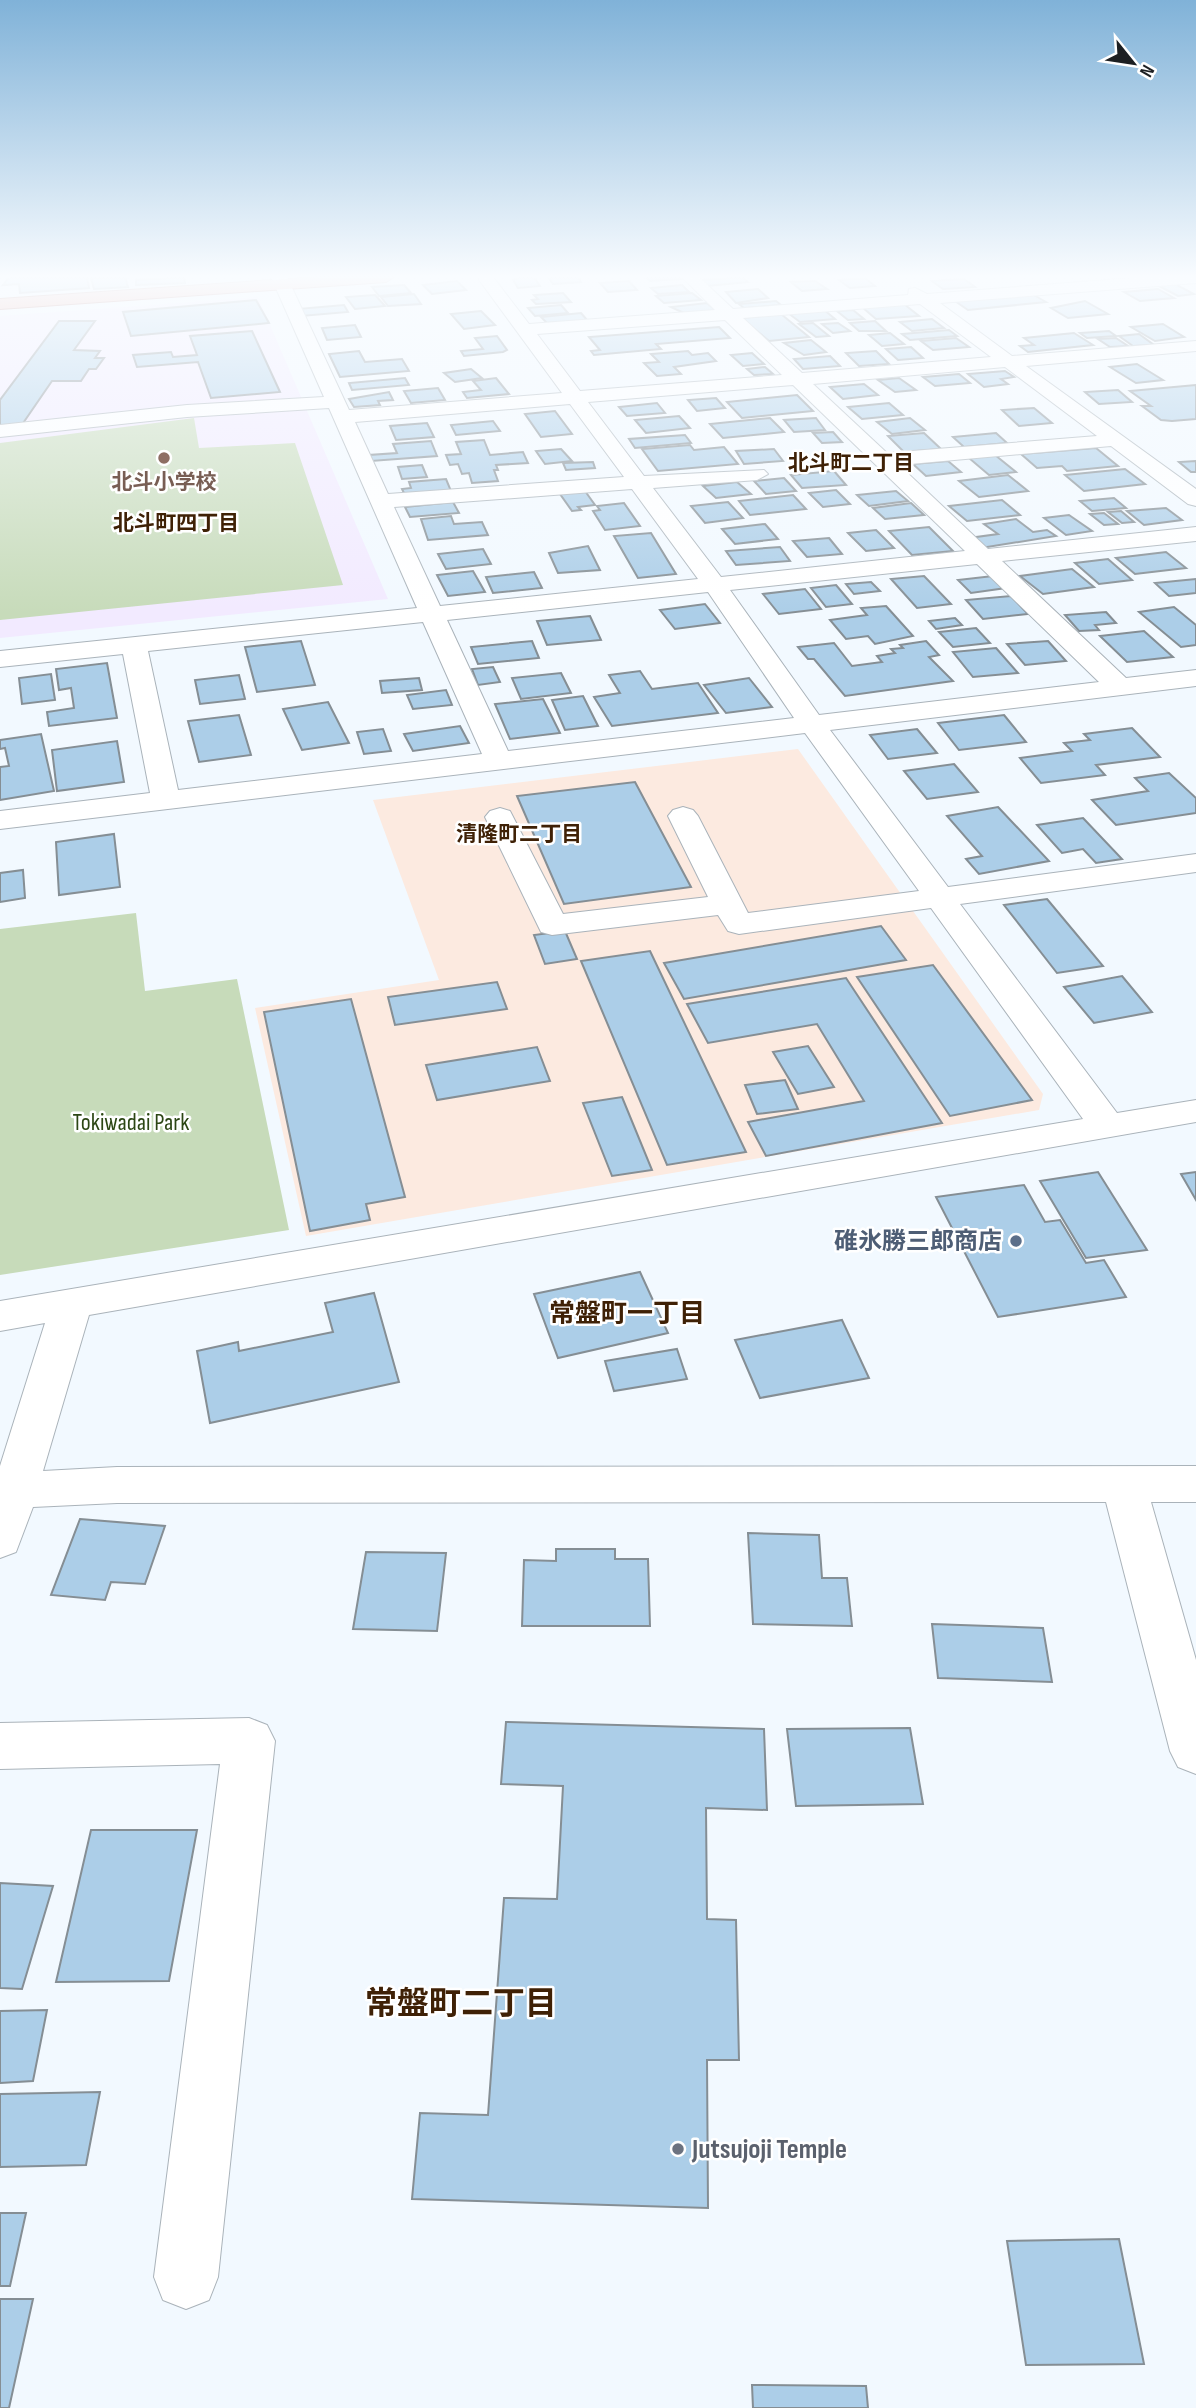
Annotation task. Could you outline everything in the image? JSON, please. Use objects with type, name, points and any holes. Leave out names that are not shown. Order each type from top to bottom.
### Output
[{"type":"street","points":[[329,389],[433,612],[498,760]]},
{"type":"street","points":[[569,389],[714,584],[812,724],[1107,1125]]},
{"type":"street","points":[[0,431],[187,411],[338,409],[575,398],[676,389]]},
{"type":"street","points":[[808,389],[979,556],[1120,687]]},
{"type":"street","points":[[1047,389],[1196,499]]},
{"type":"street","points":[[881,460],[1116,440]]},
{"type":"street","points":[[381,501],[758,474]]},
{"type":"street","points":[[0,659],[1196,534]]},
{"type":"street","points":[[134,645],[166,800]]},
{"type":"street","points":[[0,820],[1196,678]]},
{"type":"street","points":[[683,816],[739,924],[943,899],[1196,863]]},
{"type":"street","points":[[500,817],[552,925],[727,904]]},
{"type":"street","points":[[0,1317],[1196,1111]]},
{"type":"street","points":[[0,1539],[8,1491],[72,1303]]},
{"type":"street","points":[[8,1491],[117,1485],[1196,1484]]},
{"type":"street","points":[[1124,1485],[1196,1751]]},
{"type":"street","points":[[0,1746],[249,1741],[186,2277]]},
{"type":"shaded area","name":"北斗小学校","points":[[0,389],[298,389],[388,599],[0,638]]},
{"type":"shaded area","points":[[798,749],[1043,1094],[1039,1110],[306,1236],[255,1008],[439,980],[373,800]]},
{"type":"green space","points":[[194,418],[199,448],[295,443],[343,585],[0,620],[0,443]]},
{"type":"green space","name":"Tokiwadai Park","points":[[136,913],[145,991],[237,979],[289,1230],[0,1275],[0,929]]},
{"type":"building","points":[[8,389],[46,389],[19,429],[0,429],[0,400]]},
{"type":"building","points":[[208,389],[279,389],[280,392],[211,398]]},
{"type":"building","points":[[439,389],[445,400],[411,403],[404,391]]},
{"type":"building","points":[[505,389],[509,394],[467,398],[463,392]]},
{"type":"building","points":[[833,389],[871,389],[878,395],[843,399]]},
{"type":"building","points":[[891,389],[916,390],[895,392]]},
{"type":"building","points":[[1196,389],[1196,419],[1161,420],[1142,406],[1151,406],[1130,391]]},
{"type":"building","points":[[1118,390],[1132,402],[1099,404],[1085,392]]},
{"type":"building","points":[[389,392],[393,400],[378,401],[380,405],[354,407],[349,399]]},
{"type":"building","points":[[797,395],[813,411],[742,418],[727,402]]},
{"type":"building","points":[[716,398],[725,408],[697,411],[688,400]]},
{"type":"building","points":[[657,403],[665,413],[627,416],[619,407]]},
{"type":"building","points":[[889,403],[903,415],[862,419],[848,407]]},
{"type":"building","points":[[1034,408],[1052,423],[1019,426],[1002,410]]},
{"type":"building","points":[[555,411],[572,434],[541,437],[525,414]]},
{"type":"building","points":[[679,416],[690,428],[646,433],[635,420]]},
{"type":"building","points":[[770,418],[784,432],[723,438],[710,424]]},
{"type":"building","points":[[816,418],[825,430],[794,432],[784,420]]},
{"type":"building","points":[[910,418],[925,430],[892,434],[877,422]]},
{"type":"building","points":[[493,421],[500,431],[456,435],[451,425]]},
{"type":"building","points":[[427,423],[434,437],[396,440],[390,426]]},
{"type":"building","points":[[833,432],[842,442],[822,443],[813,433]]},
{"type":"building","points":[[924,433],[941,449],[904,452],[888,436]]},
{"type":"building","points":[[996,433],[1007,443],[964,447],[953,437]]},
{"type":"building","points":[[685,435],[691,443],[635,448],[629,439]]},
{"type":"building","points":[[484,440],[490,455],[523,452],[528,463],[496,465],[498,470],[494,470],[498,481],[472,483],[469,473],[462,474],[458,464],[450,465],[446,455],[461,454],[456,442]]},
{"type":"building","points":[[431,441],[437,456],[371,461],[369,455],[397,453],[393,444]]},
{"type":"building","points":[[690,445],[694,450],[724,447],[738,464],[658,471],[642,449]]},
{"type":"building","points":[[1096,448],[1118,466],[1067,471],[1062,466],[1037,468],[1021,454]]},
{"type":"building","points":[[561,449],[572,461],[545,464],[536,451]]},
{"type":"building","points":[[774,449],[783,461],[744,464],[736,451]]},
{"type":"building","points":[[995,455],[1016,472],[989,475],[969,458]]},
{"type":"building","points":[[948,461],[961,472],[926,476],[913,464]]},
{"type":"building","points":[[1196,461],[1196,472],[1191,472],[1179,462]]},
{"type":"building","points":[[593,462],[595,468],[566,470],[563,463]]},
{"type":"building","points":[[422,465],[427,477],[402,479],[398,467]]},
{"type":"building","points":[[1125,469],[1145,484],[1084,491],[1065,475]]},
{"type":"building","points":[[834,471],[846,485],[802,488],[791,475]]},
{"type":"building","points":[[1008,475],[1028,491],[979,497],[959,481]]},
{"type":"building","points":[[784,478],[796,491],[766,494],[754,481]]},
{"type":"building","points":[[446,479],[451,491],[405,495],[402,489],[411,488],[409,482]]},
{"type":"building","points":[[737,482],[751,494],[716,498],[703,486]]},
{"type":"building","points":[[836,490],[850,504],[823,507],[809,493]]},
{"type":"building","points":[[585,491],[595,505],[578,507],[581,510],[572,511],[560,494]]},
{"type":"building","points":[[896,491],[908,501],[869,506],[857,495]]},
{"type":"building","points":[[793,495],[806,509],[750,515],[739,501]]},
{"type":"building","points":[[1114,498],[1126,508],[1092,511],[1080,501]]},
{"type":"building","points":[[1002,500],[1020,515],[967,521],[949,506]]},
{"type":"building","points":[[453,502],[459,513],[410,517],[405,507]]},
{"type":"building","points":[[728,502],[743,518],[705,523],[691,506]]},
{"type":"building","points":[[624,503],[640,526],[605,530],[593,511],[600,510],[597,506]]},
{"type":"building","points":[[911,503],[924,515],[885,519],[873,508]]},
{"type":"building","points":[[1166,508],[1182,520],[1144,525],[1127,511]]},
{"type":"building","points":[[1121,511],[1134,522],[1122,523],[1108,512]]},
{"type":"building","points":[[1104,513],[1118,524],[1104,525],[1090,514]]},
{"type":"building","points":[[1069,515],[1092,531],[1066,535],[1044,518]]},
{"type":"building","points":[[451,516],[454,524],[482,522],[488,535],[428,540],[421,519]]},
{"type":"building","points":[[1016,519],[1033,532],[1047,530],[1056,536],[981,548],[969,538],[998,534],[984,524]]},
{"type":"building","points":[[765,524],[778,539],[735,544],[722,529]]},
{"type":"building","points":[[929,527],[953,551],[912,555],[889,531]]},
{"type":"building","points":[[876,530],[894,548],[866,551],[848,533]]},
{"type":"building","points":[[651,533],[676,574],[638,578],[614,536]]},
{"type":"building","points":[[829,538],[842,554],[807,557],[793,541]]},
{"type":"building","points":[[588,546],[600,570],[558,573],[549,553]]},
{"type":"building","points":[[780,547],[790,561],[736,565],[726,551]]},
{"type":"building","points":[[483,549],[491,564],[446,569],[438,554]]},
{"type":"building","points":[[1166,552],[1186,568],[1135,574],[1116,558]]},
{"type":"building","points":[[1108,559],[1132,580],[1099,584],[1075,563]]},
{"type":"building","points":[[1072,569],[1094,587],[1043,594],[1020,576]]},
{"type":"building","points":[[473,571],[485,592],[448,596],[437,575]]},
{"type":"building","points":[[534,572],[542,588],[493,593],[486,577]]},
{"type":"building","points":[[924,576],[951,604],[917,608],[891,579]]},
{"type":"building","points":[[993,576],[1006,588],[971,593],[958,580]]},
{"type":"building","points":[[1196,579],[1196,593],[1169,596],[1155,583]]},
{"type":"building","points":[[871,582],[880,591],[854,594],[846,584]]},
{"type":"building","points":[[836,585],[852,604],[826,607],[811,588]]},
{"type":"building","points":[[805,589],[821,609],[779,614],[763,594]]},
{"type":"building","points":[[1011,596],[1028,614],[983,619],[966,600]]},
{"type":"building","points":[[705,604],[720,623],[675,629],[660,610]]},
{"type":"building","points":[[886,606],[913,636],[875,644],[868,636],[846,639],[830,620],[867,615],[861,608]]},
{"type":"building","points":[[1174,607],[1196,625],[1196,645],[1181,647],[1139,612]]},
{"type":"building","points":[[1106,612],[1116,623],[1095,625],[1099,630],[1079,631],[1065,615]]},
{"type":"building","points":[[590,616],[601,640],[547,645],[537,621]]},
{"type":"building","points":[[955,618],[962,625],[936,629],[929,621]]},
{"type":"building","points":[[976,628],[990,643],[953,647],[939,632]]},
{"type":"building","points":[[1144,631],[1173,657],[1127,662],[1100,636]]},
{"type":"building","points":[[301,641],[315,685],[257,692],[245,647]]},
{"type":"building","points":[[532,641],[539,658],[478,664],[471,647]]},
{"type":"building","points":[[926,641],[939,655],[929,657],[953,681],[845,696],[814,659],[808,659],[798,647],[834,643],[852,666],[882,662],[877,656],[895,653],[891,649]]},
{"type":"building","points":[[1048,641],[1066,661],[1025,665],[1007,644]]},
{"type":"building","points":[[996,648],[1018,673],[973,677],[953,652]]},
{"type":"building","points":[[107,663],[117,718],[49,726],[47,712],[74,708],[71,688],[59,690],[56,669]]},
{"type":"building","points":[[493,667],[500,682],[478,685],[472,669]]},
{"type":"building","points":[[640,671],[652,689],[698,683],[718,713],[612,726],[594,697],[620,693],[609,675]]},
{"type":"building","points":[[561,673],[571,693],[521,699],[512,678]]},
{"type":"building","points":[[51,674],[55,700],[22,704],[19,678]]},
{"type":"building","points":[[239,675],[245,699],[200,704],[195,680]]},
{"type":"building","points":[[419,678],[422,690],[382,693],[380,681]]},
{"type":"building","points":[[749,678],[772,707],[726,713],[704,685]]},
{"type":"building","points":[[446,690],[452,705],[413,709],[407,695]]},
{"type":"building","points":[[583,696],[598,726],[565,730],[552,700]]},
{"type":"building","points":[[543,699],[560,733],[510,739],[495,704]]},
{"type":"building","points":[[328,702],[349,743],[302,750],[283,709]]},
{"type":"building","points":[[239,715],[251,755],[199,762],[188,721]]},
{"type":"building","points":[[1004,715],[1026,742],[959,750],[938,723]]},
{"type":"building","points":[[460,726],[469,743],[413,751],[404,734]]},
{"type":"building","points":[[1132,728],[1160,757],[1096,765],[1105,775],[1041,783],[1020,758],[1072,751],[1064,743],[1090,740],[1084,734]]},
{"type":"building","points":[[383,729],[391,751],[364,754],[357,732]]},
{"type":"building","points":[[917,729],[937,753],[888,759],[870,735]]},
{"type":"building","points":[[41,734],[54,791],[0,800],[0,767],[9,766],[5,748],[0,749],[0,740]]},
{"type":"building","points":[[117,741],[124,782],[57,791],[52,750]]},
{"type":"building","points":[[954,764],[978,792],[927,799],[904,771]]},
{"type":"building","points":[[1169,773],[1196,798],[1196,813],[1116,825],[1092,800],[1148,791],[1135,778]]},
{"type":"building","points":[[635,782],[691,887],[564,904],[517,796]]},
{"type":"building","points":[[998,807],[1049,861],[979,874],[966,859],[982,856],[947,816]]},
{"type":"building","points":[[1083,818],[1122,859],[1096,863],[1083,849],[1062,853],[1037,825]]},
{"type":"building","points":[[114,834],[120,887],[59,895],[56,842]]},
{"type":"building","points":[[23,870],[25,898],[0,902],[0,873]]},
{"type":"building","points":[[1047,899],[1103,966],[1057,973],[1004,905]]},
{"type":"building","points":[[881,926],[906,960],[684,999],[664,963]]},
{"type":"building","points":[[565,931],[577,959],[545,964],[534,935]]},
{"type":"building","points":[[650,951],[746,1152],[667,1165],[581,961]]},
{"type":"building","points":[[933,965],[1032,1100],[950,1116],[857,977]]},
{"type":"building","points":[[1122,976],[1152,1012],[1094,1023],[1064,987]]},
{"type":"building","points":[[846,978],[942,1123],[766,1156],[748,1122],[864,1101],[817,1024],[708,1043],[687,1004]]},
{"type":"building","points":[[497,982],[507,1009],[395,1025],[388,997]]},
{"type":"building","points":[[351,999],[405,1197],[366,1204],[370,1220],[310,1231],[264,1012]]},
{"type":"building","points":[[808,1046],[834,1087],[798,1094],[773,1052]]},
{"type":"building","points":[[537,1047],[550,1081],[437,1100],[426,1065]]},
{"type":"building","points":[[785,1080],[798,1109],[757,1114],[745,1085]]},
{"type":"building","points":[[622,1097],[652,1170],[612,1176],[583,1103]]},
{"type":"building","points":[[1098,1172],[1147,1250],[1086,1258],[1040,1181]]},
{"type":"building","points":[[1196,1172],[1196,1200],[1181,1174]]},
{"type":"building","name":"碓氷勝三郎商店","points":[[1024,1185],[1045,1222],[1060,1220],[1086,1263],[1104,1260],[1126,1297],[998,1317],[936,1197]]},
{"type":"building","points":[[640,1272],[668,1333],[558,1358],[534,1294]]},
{"type":"building","points":[[374,1293],[399,1382],[210,1423],[197,1351],[238,1342],[239,1351],[333,1332],[325,1303]]},
{"type":"building","points":[[842,1320],[869,1378],[760,1398],[735,1340]]},
{"type":"building","points":[[677,1349],[687,1379],[614,1391],[605,1361]]},
{"type":"building","points":[[80,1519],[165,1526],[145,1584],[111,1582],[105,1600],[51,1595]]},
{"type":"building","points":[[748,1533],[819,1535],[822,1578],[847,1578],[852,1626],[753,1624]]},
{"type":"building","points":[[556,1549],[615,1549],[615,1559],[648,1559],[650,1626],[522,1626],[524,1560],[556,1561]]},
{"type":"building","points":[[366,1552],[446,1553],[437,1631],[353,1629]]},
{"type":"building","points":[[932,1624],[1043,1628],[1052,1682],[938,1678]]},
{"type":"building","points":[[506,1722],[764,1729],[767,1810],[706,1808],[707,1919],[736,1920],[739,2060],[707,2060],[708,2208],[412,2199],[420,2113],[488,2115],[504,1898],[557,1899],[563,1786],[501,1784]]},
{"type":"building","points":[[910,1728],[923,1804],[796,1806],[787,1729]]},
{"type":"building","points":[[91,1830],[197,1830],[169,1981],[56,1982]]},
{"type":"building","points":[[0,1883],[53,1886],[22,1989],[0,1988]]},
{"type":"building","points":[[47,2010],[33,2081],[0,2083],[0,2011]]},
{"type":"building","points":[[100,2092],[86,2165],[0,2167],[0,2094]]},
{"type":"building","points":[[0,2213],[26,2213],[10,2286],[0,2286]]},
{"type":"building","points":[[1119,2239],[1144,2364],[1026,2365],[1007,2241]]},
{"type":"building","points":[[0,2299],[33,2299],[9,2408],[0,2408]]},
{"type":"building","points":[[752,2385],[866,2386],[868,2408],[753,2408]]},
{"type":"place","name":"北斗小学校","points":[[164,458]]},
{"type":"place","name":"碓氷勝三郎商店","points":[[1016,1241]]},
{"type":"place","name":"Jutsujoji Temple","points":[[678,2149]]},
{"type":"district","name":"北斗町二丁目","points":[[851,463]]},
{"type":"district","name":"北斗町四丁目","points":[[176,523]]},
{"type":"district","name":"清隆町二丁目","points":[[519,834]]},
{"type":"district","name":"常盤町一丁目","points":[[627,1314]]},
{"type":"district","name":"常盤町二丁目","points":[[461,2004]]}]
